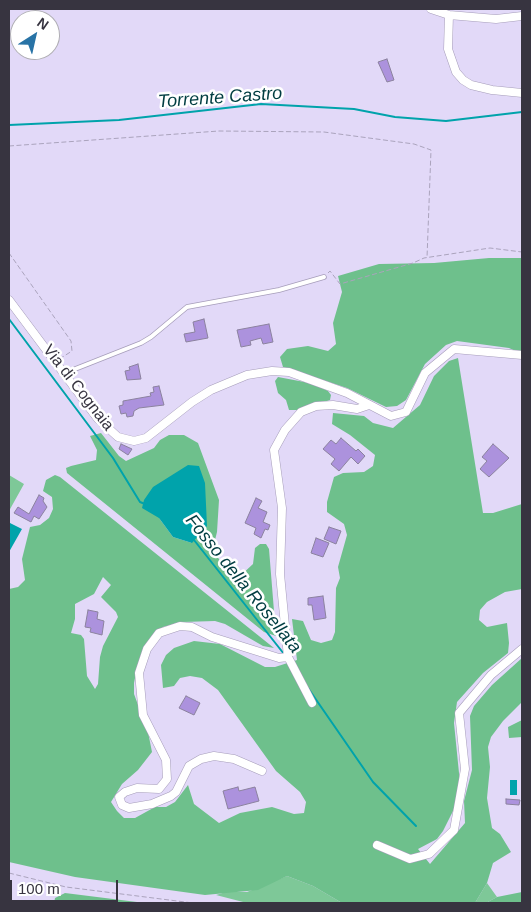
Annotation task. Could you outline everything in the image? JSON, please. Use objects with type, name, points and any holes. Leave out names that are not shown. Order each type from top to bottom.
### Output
[{"type":"street","points":[[431,9],[449,15],[496,19],[522,16]]},
{"type":"street","points":[[449,15],[448,49],[456,72],[463,80],[471,85],[492,90],[522,93]]},
{"type":"street","name":"Via di Cognaia","points":[[9,300],[110,432],[118,437],[134,440],[146,438],[192,402],[211,390],[247,375],[272,370],[289,372],[318,381],[390,416],[406,412],[425,373],[454,349],[522,355]]},
{"type":"street","points":[[312,703],[288,657],[280,574],[282,508],[274,450],[285,430],[301,412],[316,406],[333,405],[357,408],[369,405]]},
{"type":"street","points":[[262,771],[234,759],[214,756],[201,759],[189,766],[176,792],[171,796],[152,804],[129,808],[122,805],[119,798],[125,792],[137,788],[159,788],[168,778],[166,760],[143,715],[139,673],[147,649],[159,633],[180,626],[192,627],[212,637],[279,658],[288,657]]},
{"type":"street","points":[[376,846],[410,859],[429,854],[454,830],[465,769],[458,713],[490,675],[522,649]]},
{"type":"lane","points":[[65,373],[141,343],[187,307],[279,290],[324,277]]},
{"type":"path","points":[[9,146],[219,131],[324,132],[414,144],[431,150],[427,258]]},
{"type":"path","points":[[324,277],[330,271],[340,284],[427,258],[490,248],[522,252]]},
{"type":"path","points":[[9,253],[71,341],[72,351],[56,360]]},
{"type":"path","points":[[9,873],[66,887],[193,903]]},
{"type":"shaded area","points":[[489,258],[522,258],[522,354],[509,348],[457,341],[446,345],[425,364],[406,400],[397,406],[386,407],[347,388],[283,367],[280,357],[287,349],[308,346],[328,351],[336,344],[333,323],[342,292],[338,276],[379,264],[434,263]]},
{"type":"shaded area","points":[[458,358],[483,513],[493,513],[522,504],[522,589],[505,592],[487,602],[480,610],[479,620],[487,627],[507,623],[508,653],[483,673],[457,702],[454,723],[460,783],[457,803],[437,839],[418,849],[430,864],[465,823],[464,801],[472,770],[470,716],[474,706],[492,685],[522,658],[522,702],[503,721],[491,737],[488,747],[490,767],[487,798],[492,828],[500,834],[511,852],[493,863],[487,883],[475,903],[342,903],[313,886],[287,876],[258,890],[205,895],[75,877],[9,862],[9,589],[18,587],[25,580],[22,559],[30,527],[40,525],[49,518],[53,509],[52,497],[43,491],[46,480],[55,475],[60,477],[274,648],[263,646],[225,624],[215,621],[183,622],[163,627],[154,634],[136,673],[134,683],[134,694],[148,732],[152,752],[138,770],[122,784],[111,802],[117,811],[124,818],[135,818],[155,807],[166,807],[175,802],[188,785],[194,804],[219,823],[240,813],[272,807],[294,814],[304,813],[306,802],[300,792],[276,771],[218,690],[202,678],[190,676],[180,678],[174,686],[163,688],[161,665],[166,655],[174,648],[194,641],[220,644],[265,667],[275,667],[297,660],[292,619],[303,621],[311,640],[321,643],[332,640],[335,632],[336,588],[340,578],[338,567],[347,535],[344,524],[327,512],[327,502],[334,477],[343,473],[364,472],[373,466],[375,455],[350,435],[332,424],[333,413],[364,416],[373,423],[393,428],[420,405],[434,376],[449,361]],"holes":[[[103,577],[111,585],[101,597],[116,612],[118,617],[103,646],[100,657],[98,684],[95,689],[87,676],[84,639],[81,635],[71,633],[75,619],[75,604],[94,594]]]},
{"type":"shaded area","points":[[278,377],[315,384],[328,391],[331,395],[330,400],[300,410],[289,410],[286,400],[278,393],[275,381]]},
{"type":"shaded area","points":[[101,433],[119,456],[126,461],[154,448],[160,440],[169,435],[184,435],[198,443],[219,500],[214,553],[233,576],[238,578],[253,564],[255,548],[260,544],[266,544],[269,549],[276,636],[264,632],[67,473],[66,468],[96,460],[97,450],[90,436]],"holes":[[[159,518],[192,543],[173,537]]]},
{"type":"shaded area","points":[[188,465],[199,466],[205,483],[207,526],[192,543],[173,537],[159,518],[142,508],[144,500],[153,487]]},
{"type":"shaded area","points":[[9,475],[24,484],[9,511]]},
{"type":"shaded area","points":[[10,523],[22,529],[9,552],[9,525]]},
{"type":"shaded area","points":[[522,720],[522,737],[509,738],[508,727]]},
{"type":"shaded area","points":[[510,780],[517,780],[517,795],[510,795]]},
{"type":"shaded area","points":[[287,876],[313,886],[342,903],[247,903],[216,895],[226,892],[247,892]]},
{"type":"shaded area","points":[[487,883],[497,897],[486,903],[475,903]]},
{"type":"shaded area","points":[[522,892],[522,903],[486,903],[497,897]]},
{"type":"shaded area","points":[[65,893],[145,903],[54,903],[55,898]]},
{"type":"building","points":[[387,59],[394,80],[387,82],[378,62]]},
{"type":"building","points":[[204,319],[208,338],[186,342],[184,334],[195,332],[193,322]]},
{"type":"building","points":[[269,324],[273,342],[263,344],[261,338],[250,341],[251,345],[241,347],[237,330]]},
{"type":"building","points":[[138,364],[141,379],[127,380],[125,371],[130,370],[129,367]]},
{"type":"building","points":[[159,386],[164,405],[139,408],[134,411],[133,416],[127,417],[126,413],[121,414],[119,406],[123,405],[123,401],[151,396],[150,393],[154,392],[153,387]]},
{"type":"building","points":[[341,438],[365,456],[358,464],[351,457],[339,471],[331,464],[335,459],[323,449],[331,440],[336,444]]},
{"type":"building","points":[[121,444],[132,449],[128,455],[119,449]]},
{"type":"building","points":[[493,444],[509,458],[489,477],[480,469],[487,461],[482,457]]},
{"type":"building","points":[[39,495],[44,498],[43,501],[47,507],[39,519],[34,516],[31,522],[14,513],[18,507],[29,514]]},
{"type":"building","points":[[256,498],[262,501],[258,508],[267,512],[263,522],[270,525],[268,530],[265,529],[261,538],[254,534],[256,528],[245,523]]},
{"type":"building","points":[[329,527],[341,531],[336,544],[324,539]]},
{"type":"building","points":[[316,538],[329,543],[323,557],[311,553]]},
{"type":"building","points":[[323,596],[326,618],[314,620],[312,605],[308,605],[308,598]]},
{"type":"building","points":[[88,610],[98,612],[97,619],[104,621],[102,635],[90,632],[91,628],[85,627]]},
{"type":"building","points":[[186,696],[200,703],[194,715],[179,708]]},
{"type":"building","points":[[238,787],[239,791],[255,787],[259,801],[228,809],[223,791]]},
{"type":"building","points":[[506,799],[520,800],[519,805],[506,804]]},
{"type":"waterway","name":"Torrente Castro","points":[[9,125],[119,120],[261,104],[354,109],[395,117],[446,121],[522,112]]},
{"type":"waterway","name":"Fosso della Rosellata","points":[[9,319],[113,458],[140,502],[145,504]]},
{"type":"waterway","name":"Fosso della Rosellata","points":[[194,540],[284,654]]},
{"type":"waterway","name":"Fosso della Rosellata","points":[[308,688],[373,782],[416,826]]}]
